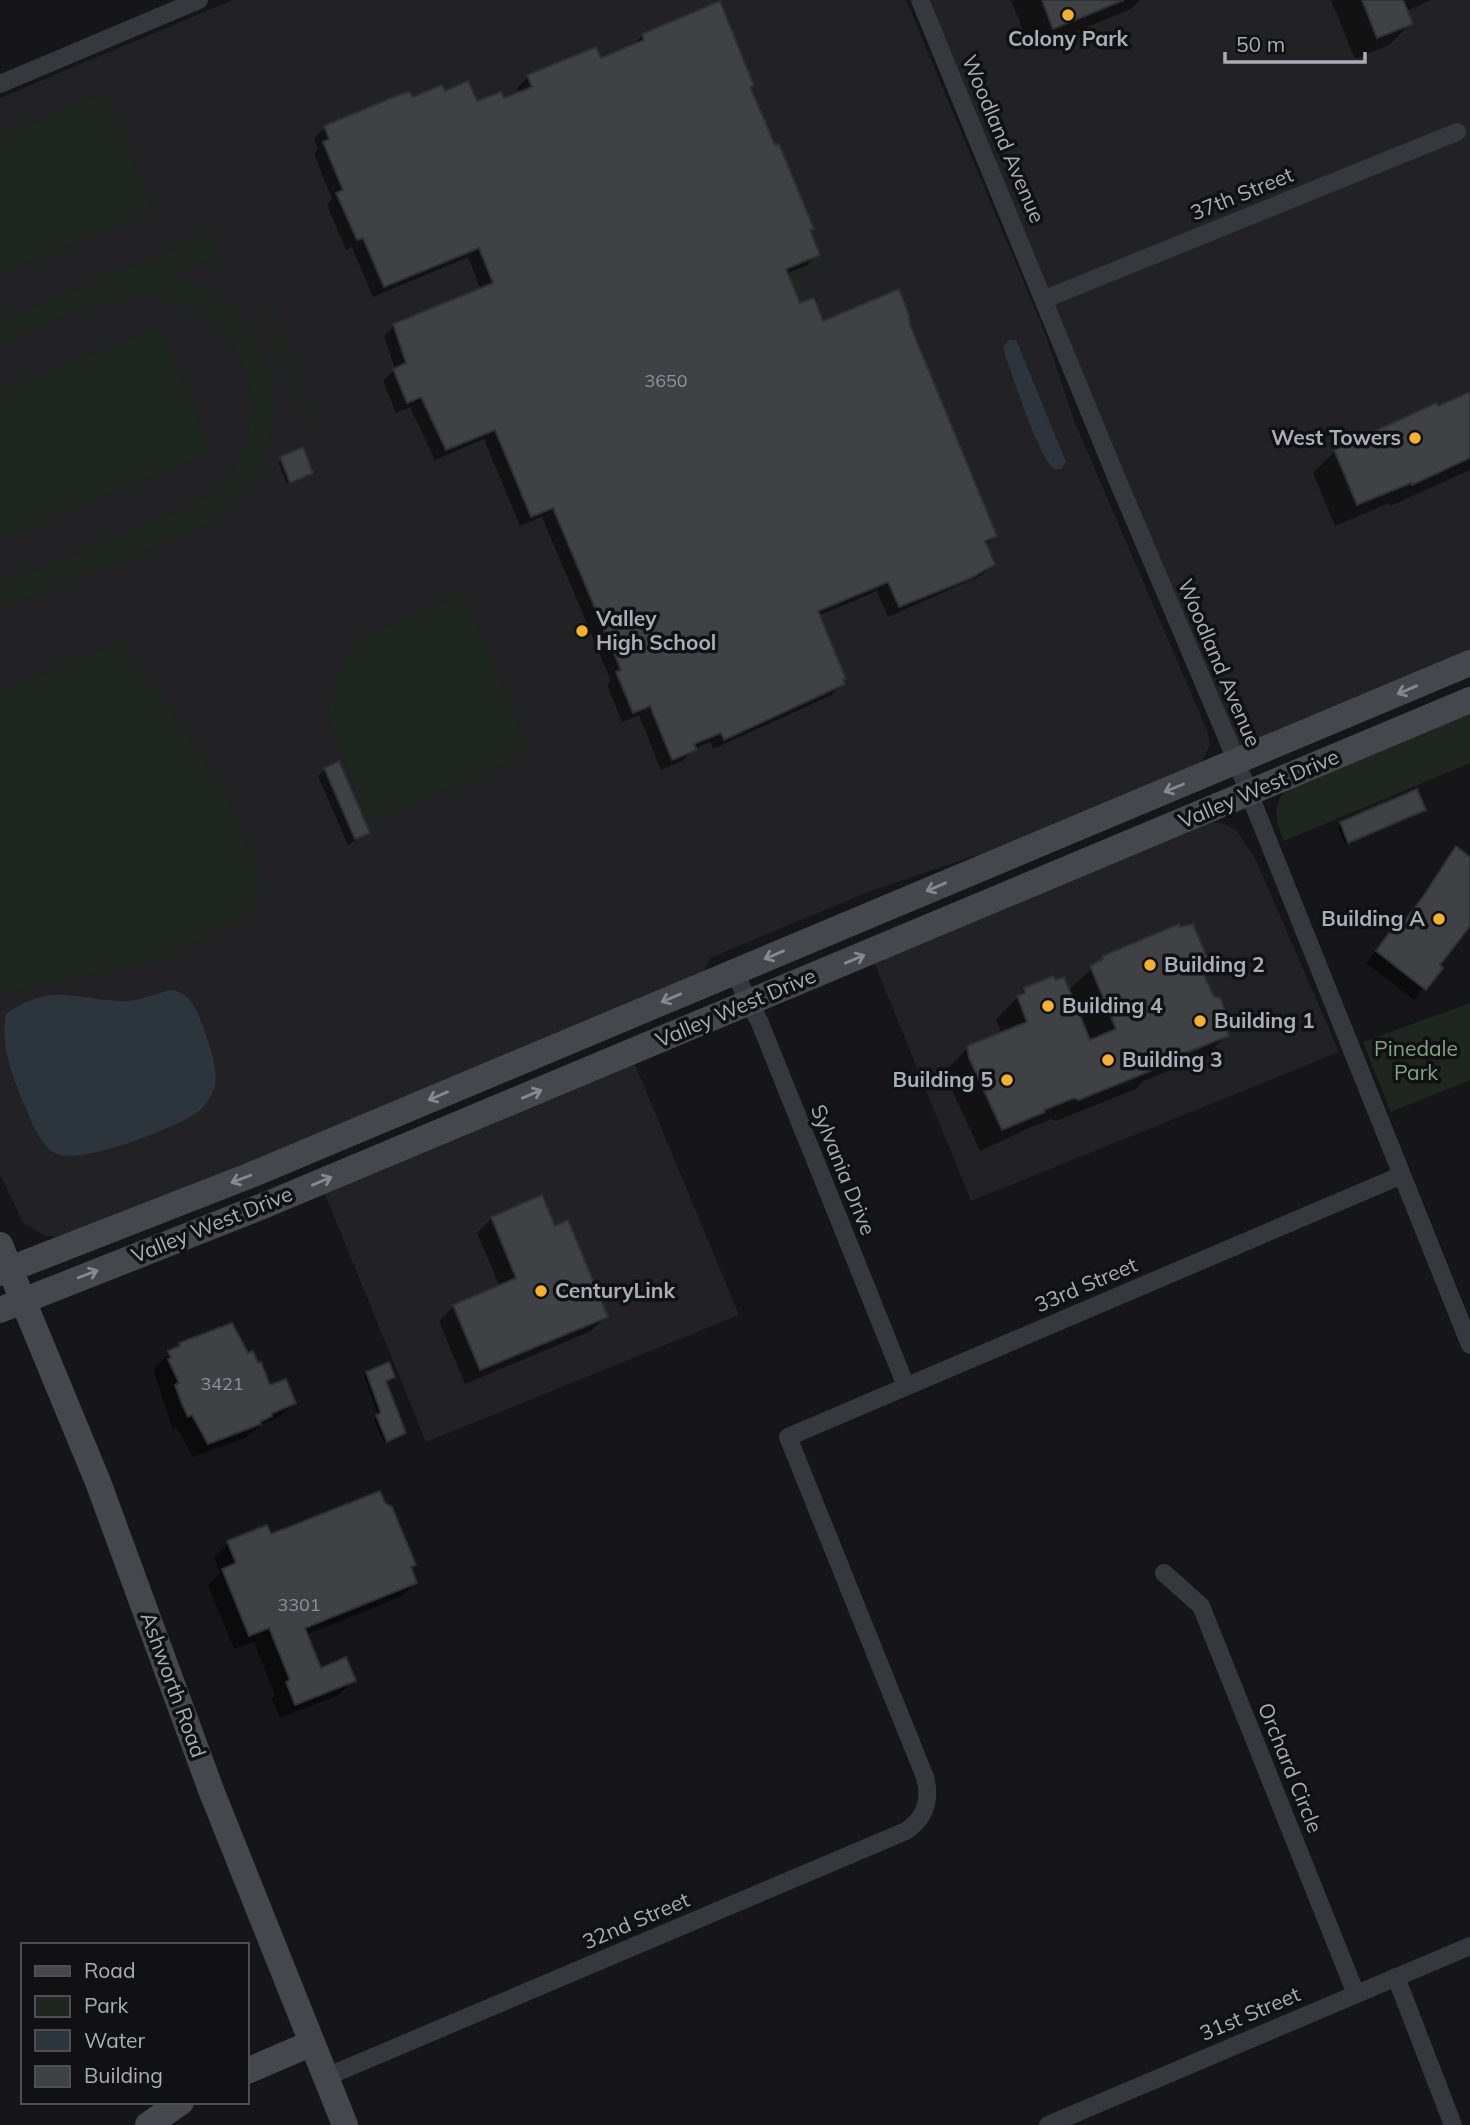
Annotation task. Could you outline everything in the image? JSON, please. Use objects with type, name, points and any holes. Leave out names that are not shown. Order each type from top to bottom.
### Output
[{"type":"main road","name":"Valley West Drive","points":[[4,1262],[251,1175],[1470,663]]},
{"type":"main road","name":"Valley West Drive","points":[[0,1310],[263,1206],[1470,700]]},
{"type":"main road","name":"Ashworth Road","points":[[4,1262],[24,1300],[98,1482],[211,1790],[345,2125]]},
{"type":"main road","points":[[248,2071],[312,2043]]},
{"type":"main road","points":[[148,2125],[178,2104]]},
{"type":"street","points":[[0,84],[199,0]]},
{"type":"street","name":"Woodland Avenue","points":[[920,0],[1099,436],[1237,762],[1402,1175],[1462,1301],[1470,1345]]},
{"type":"street","name":"37th Street","points":[[1045,299],[1457,132]]},
{"type":"street","name":"Sylvania Drive","points":[[734,972],[751,1003],[906,1386]]},
{"type":"street","name":"33rd Street","points":[[925,1777],[788,1437],[1402,1175]]},
{"type":"street","name":"Orchard Circle","points":[[1164,1573],[1201,1606],[1356,1994]]},
{"type":"street","name":"32nd Street","points":[[326,2077],[906,1831],[922,1816],[927,1805],[929,1791],[925,1777]]},
{"type":"street","name":"31st Street","points":[[1048,2125],[1470,1946]]},
{"type":"street","points":[[1396,1977],[1453,2125]]},
{"type":"shaded area","name":"Valley High School","points":[[233,0],[906,0],[1045,333],[1075,423],[1207,730],[1210,745],[1201,763],[1016,842],[873,890],[710,958],[703,972],[243,1165],[61,1236],[45,1236],[23,1223],[0,1174],[0,98]]},
{"type":"shaded area","points":[[920,0],[1470,0],[1470,663],[1236,762]]},
{"type":"shaded area","points":[[1210,822],[1225,824],[1237,831],[1256,860],[1339,1052],[971,1201],[874,962]]},
{"type":"shaded area","points":[[634,1062],[739,1315],[426,1442],[324,1192]]},
{"type":"green space","points":[[105,92],[154,211],[0,275],[0,136]]},
{"type":"green space","points":[[212,233],[221,256],[171,276],[211,291],[233,307],[243,317],[265,354],[272,380],[273,424],[261,466],[251,485],[237,502],[202,528],[0,610],[0,584],[183,509],[216,487],[226,478],[242,452],[250,424],[250,396],[243,368],[230,343],[210,322],[185,306],[156,298],[116,300],[76,312],[0,346],[0,320]]},
{"type":"green space","points":[[819,255],[822,262],[795,273],[804,294],[797,297],[786,269]]},
{"type":"green space","points":[[255,292],[305,416],[302,418],[251,294]]},
{"type":"green space","points":[[273,311],[323,435],[319,437],[269,313]]},
{"type":"green space","points":[[160,326],[212,453],[0,539],[0,391]]},
{"type":"green space","points":[[464,593],[527,742],[521,758],[370,822],[327,720],[335,678],[347,655],[363,636]]},
{"type":"green space","points":[[122,640],[227,792],[261,881],[247,920],[151,962],[0,995],[0,692]]},
{"type":"green space","points":[[1470,712],[1470,763],[1284,841],[1276,814],[1282,795],[1287,789]]},
{"type":"green space","name":"Pinedale Park","points":[[1470,1003],[1470,1080],[1391,1112],[1363,1042]]},
{"type":"water","points":[[1010,340],[1016,340],[1066,462],[1061,469],[1054,469],[1048,461],[1027,416],[1005,355],[1003,346]]},
{"type":"water","points":[[171,990],[184,995],[192,1003],[214,1060],[215,1087],[207,1102],[197,1113],[183,1121],[125,1144],[67,1156],[49,1149],[33,1124],[11,1071],[5,1037],[6,1014],[22,1004],[49,995],[124,1001]]},
{"type":"building","name":"Colony Park","points":[[1042,0],[1124,0],[1053,29]]},
{"type":"building","points":[[1362,0],[1403,0],[1413,24],[1377,38]]},
{"type":"building","name":"Valley High School","points":[[720,1],[754,86],[750,87],[775,145],[779,144],[814,229],[810,230],[820,255],[786,269],[800,303],[814,298],[823,321],[899,289],[910,325],[997,536],[985,541],[995,564],[971,578],[899,607],[888,582],[818,611],[846,679],[843,680],[845,684],[724,740],[721,733],[694,744],[697,750],[672,760],[650,706],[633,713],[616,672],[621,670],[553,508],[531,517],[495,430],[446,450],[421,397],[407,403],[393,369],[406,363],[393,324],[493,283],[479,248],[384,287],[363,238],[357,240],[336,193],[343,190],[323,142],[329,139],[324,126],[396,96],[409,92],[413,97],[442,85],[445,91],[468,81],[477,101],[501,92],[504,98],[532,87],[527,75],[596,47],[601,58],[644,40],[642,34]]},
{"type":"building","name":"West Towers","points":[[1470,392],[1470,458],[1412,485],[1411,483],[1357,505],[1334,450],[1436,403],[1438,406]]},
{"type":"building","points":[[303,447],[313,473],[290,483],[280,457]]},
{"type":"building","points":[[339,761],[370,833],[355,839],[324,768]]},
{"type":"building","points":[[1417,789],[1426,810],[1348,843],[1340,822]]},
{"type":"building","name":"Building A","points":[[1456,846],[1470,857],[1470,926],[1440,965],[1443,968],[1426,990],[1376,951],[1392,929],[1396,932]]},
{"type":"building","points":[[1179,924],[1180,927],[1193,924],[1210,964],[1201,969],[1214,997],[1220,998],[1230,1023],[1226,1028],[1229,1036],[1161,1062],[1160,1067],[1079,1100],[1074,1098],[1044,1110],[1045,1112],[1002,1130],[969,1058],[967,1046],[1027,1022],[1017,996],[1025,993],[1024,988],[1053,976],[1056,980],[1064,977],[1090,1040],[1116,1029],[1090,966],[1103,959],[1102,956]]},
{"type":"building","name":"CenturyLink","points":[[542,1195],[555,1226],[568,1220],[608,1317],[480,1370],[453,1305],[516,1278],[491,1217]]},
{"type":"building","points":[[232,1323],[248,1353],[253,1351],[258,1363],[261,1362],[270,1385],[286,1379],[296,1403],[271,1414],[272,1416],[260,1422],[261,1424],[208,1444],[192,1415],[188,1417],[182,1404],[175,1385],[179,1383],[168,1359],[171,1358],[168,1351],[180,1346],[179,1343]]},
{"type":"building","points":[[389,1362],[395,1377],[386,1381],[406,1433],[387,1442],[376,1415],[381,1413],[366,1372]]},
{"type":"building","points":[[380,1491],[385,1503],[392,1507],[416,1565],[411,1567],[417,1583],[305,1628],[321,1668],[346,1657],[356,1681],[295,1705],[286,1682],[290,1680],[269,1628],[249,1636],[222,1569],[236,1563],[227,1541],[267,1525],[271,1534]]},
{"type":"place","name":"Colony Park","points":[[1068,15]]},
{"type":"place","name":"West Towers","points":[[1415,438]]},
{"type":"place","name":"Valley High School","points":[[582,631]]},
{"type":"place","name":"Building A","points":[[1439,919]]},
{"type":"place","name":"Building 2","points":[[1150,965]]},
{"type":"place","name":"Building 4","points":[[1048,1006]]},
{"type":"place","name":"Building 1","points":[[1200,1021]]},
{"type":"place","name":"Building 3","points":[[1108,1060]]},
{"type":"place","name":"Building 5","points":[[1007,1080]]},
{"type":"place","name":"CenturyLink","points":[[541,1291]]}]
